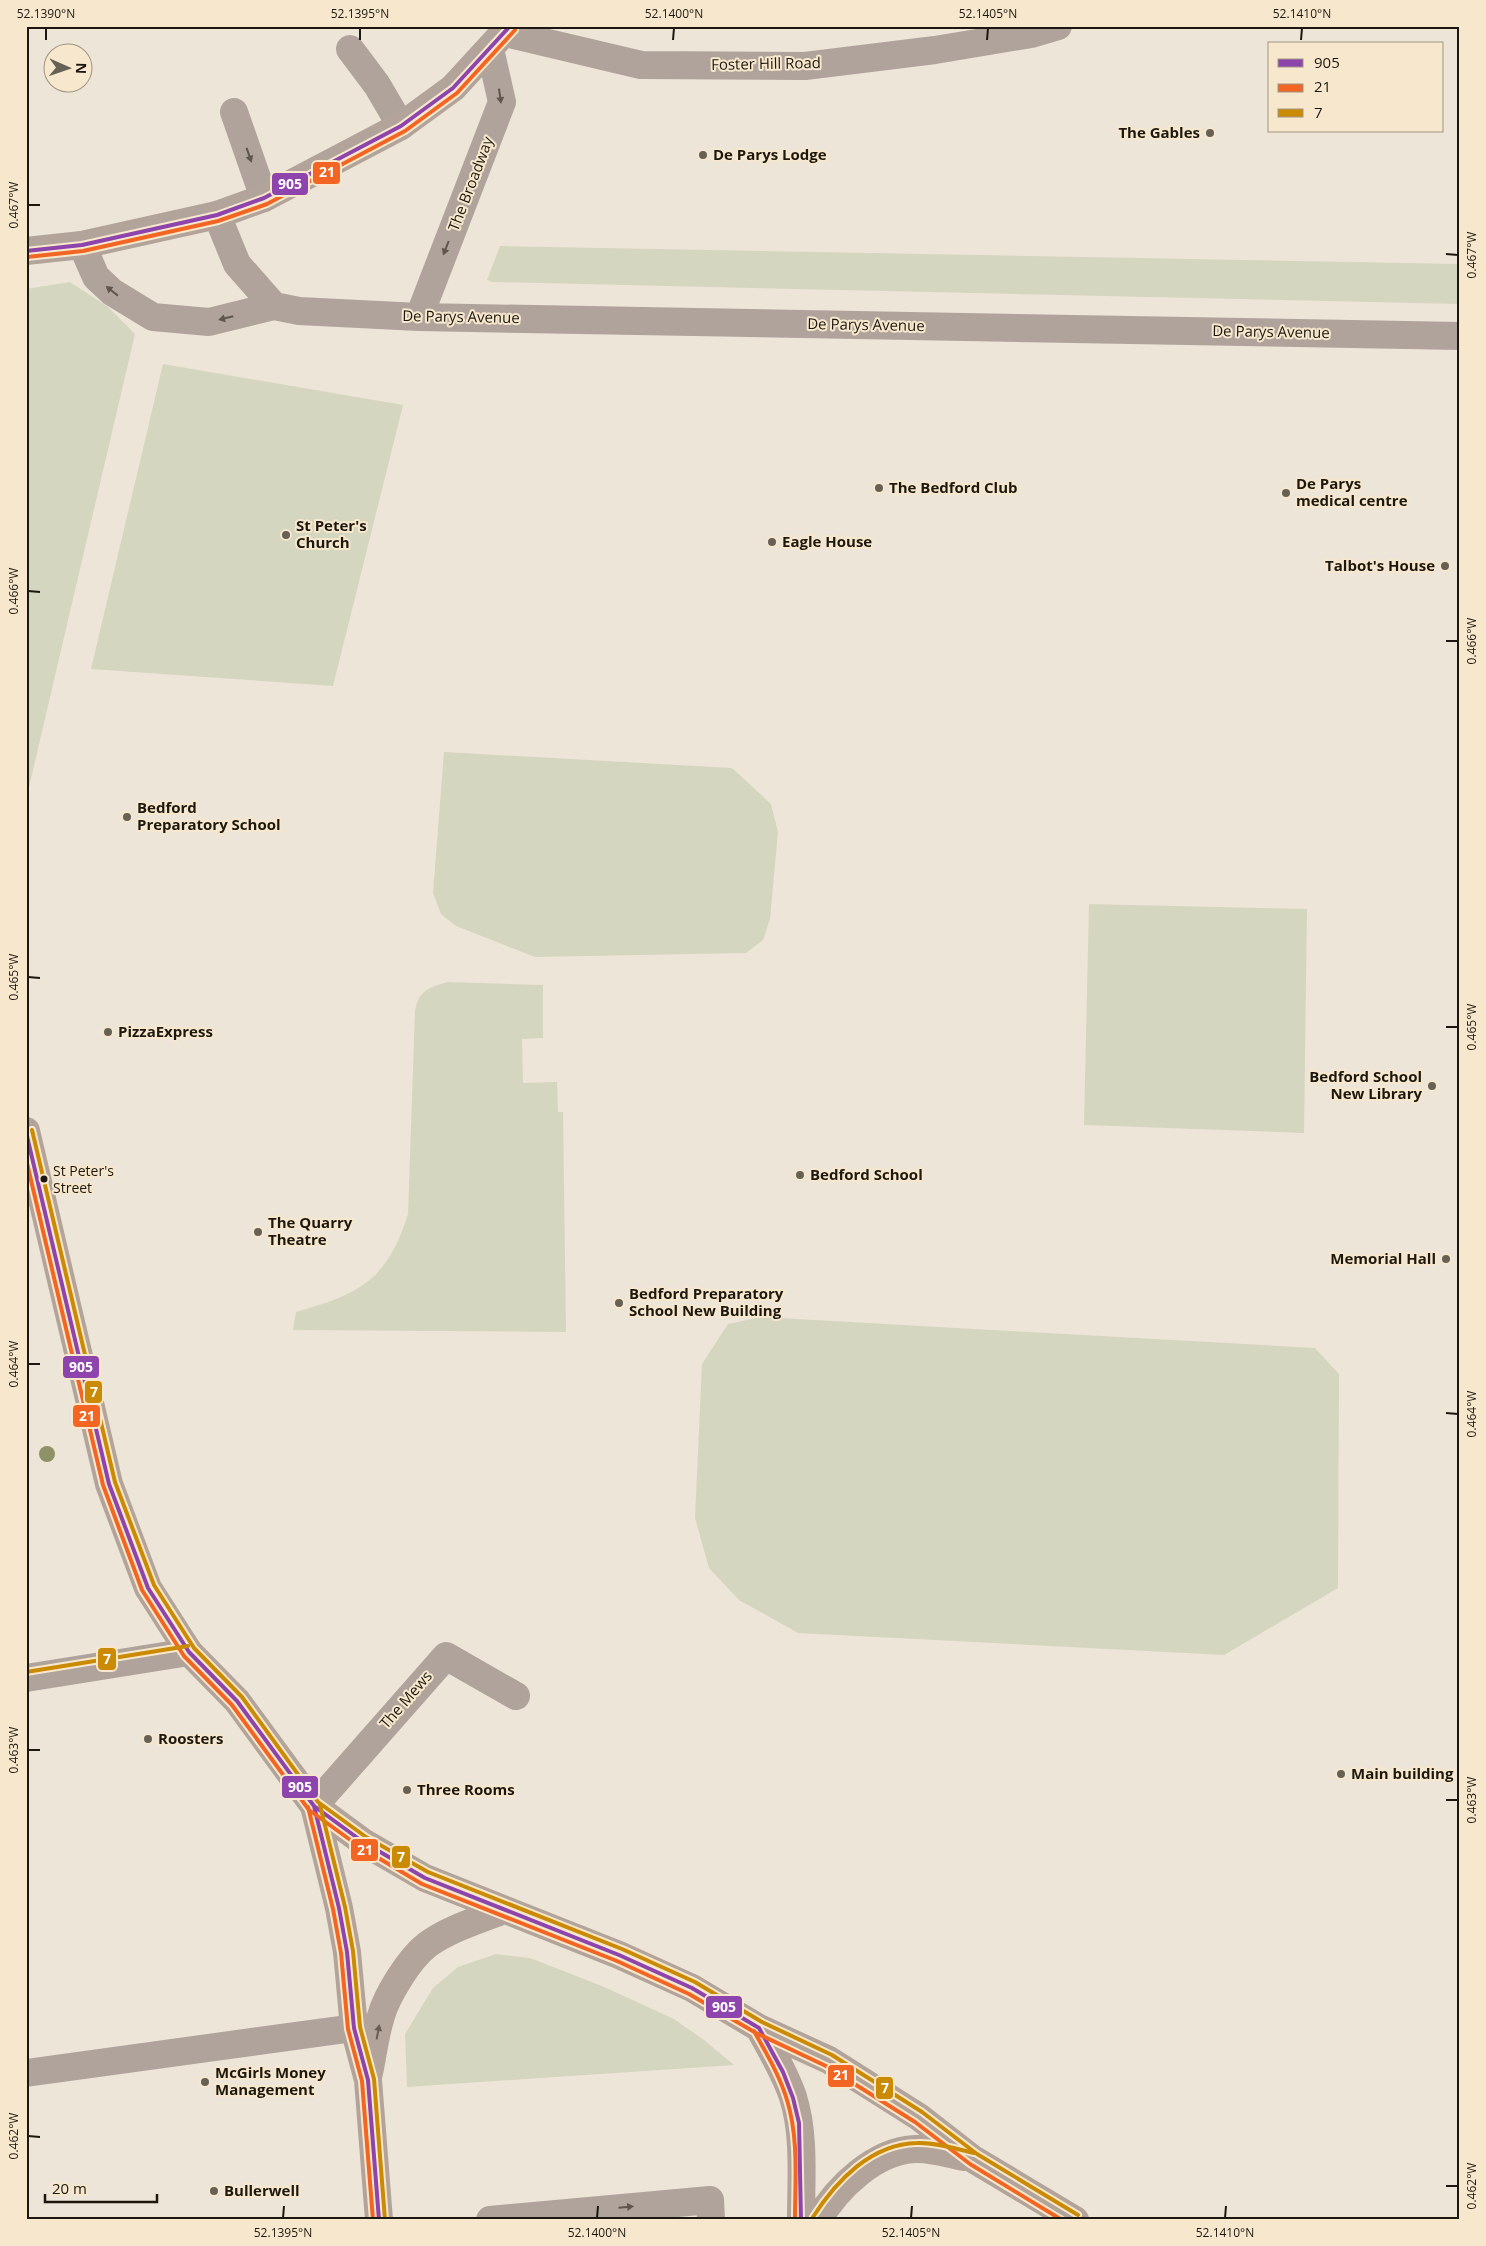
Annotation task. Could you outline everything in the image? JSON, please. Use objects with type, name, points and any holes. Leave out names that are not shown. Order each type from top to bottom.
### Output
[{"type":"main road","points":[[26,252],[82,245],[217,215],[264,198],[400,126],[453,88],[502,36]]},
{"type":"main road","points":[[26,1131],[110,1484],[148,1588],[189,1652],[237,1701],[314,1806],[362,1842],[401,1866],[504,1910],[618,1954],[692,1988],[759,2028],[829,2060],[919,2117],[973,2159],[1075,2220]]},
{"type":"main road","points":[[314,1806],[347,1952],[354,2028],[368,2080],[379,2220]]},
{"type":"main road","points":[[368,2080],[381,2015],[398,1980],[412,1961],[427,1946],[447,1934],[504,1910]]},
{"type":"main road","points":[[759,2028],[783,2072],[797,2114],[801,2220]]},
{"type":"main road","points":[[818,2220],[829,2201],[847,2184],[875,2162],[896,2153],[912,2149],[928,2149],[973,2159]]},
{"type":"street","name":"Foster Hill Road","points":[[502,36],[641,65],[805,66],[935,50],[1031,34],[1058,26]]},
{"type":"street","name":"The Broadway","points":[[419,317],[502,102],[502,36]]},
{"type":"street","points":[[350,49],[378,85],[400,126]]},
{"type":"street","points":[[234,112],[264,198]]},
{"type":"street","points":[[217,215],[238,264],[274,306]]},
{"type":"street","name":"De Parys Avenue","points":[[82,245],[96,277],[112,292],[153,317],[209,322],[274,306],[299,311],[419,317],[1460,336]]},
{"type":"street","points":[[26,1678],[189,1652]]},
{"type":"street","name":"The Mews","points":[[314,1806],[446,1656],[516,1696]]},
{"type":"street","points":[[26,2073],[354,2028]]},
{"type":"street","points":[[490,2220],[710,2200],[711,2220]]},
{"type":"green space","points":[[500,246],[1460,264],[1460,304],[492,282],[487,280]]},
{"type":"green space","points":[[70,282],[108,307],[135,334],[26,800],[26,289]]},
{"type":"green space","points":[[163,364],[403,405],[333,686],[91,669]]},
{"type":"green space","points":[[444,752],[732,768],[771,804],[778,832],[770,919],[763,940],[746,953],[535,957],[456,926],[441,914],[433,893]]},
{"type":"green space","points":[[1089,904],[1307,909],[1304,1133],[1084,1125]]},
{"type":"green space","points":[[448,982],[543,985],[543,1038],[522,1039],[523,1083],[557,1082],[558,1112],[563,1112],[566,1332],[293,1330],[296,1312],[337,1299],[354,1291],[368,1281],[380,1270],[400,1237],[408,1214],[415,1011],[422,994],[430,988]]},
{"type":"green space","points":[[761,1317],[1315,1348],[1339,1374],[1338,1588],[1224,1655],[798,1633],[739,1600],[709,1568],[695,1518],[702,1364],[728,1324]]},
{"type":"green space","points":[[496,1954],[530,1958],[602,1986],[674,2019],[704,2040],[734,2065],[407,2087],[405,2034],[433,1988],[458,1967]]},
{"type":"transit line","name":"905","points":[[26,251],[82,245],[217,215],[264,198],[401,126],[453,88],[510,26]]},
{"type":"transit line","name":"21","points":[[27,257],[83,251],[218,221],[267,204],[405,131],[457,93],[515,30]]},
{"type":"transit line","name":"7","points":[[32,1130],[115,1482],[154,1585],[194,1648],[242,1697],[318,1802],[366,1837],[428,1872],[622,1949],[695,1982],[762,2022],[832,2055],[922,2112],[977,2154],[1078,2215]]},
{"type":"transit line","name":"905","points":[[26,1132],[109,1484],[148,1588],[189,1652],[237,1701],[314,1806],[363,1842],[425,1878],[619,1955],[692,1988],[759,2028],[783,2072],[793,2098],[799,2123],[801,2220]]},
{"type":"transit line","name":"21","points":[[26,1159],[103,1485],[142,1590],[184,1656],[232,1705],[309,1810],[360,1847],[422,1884],[617,1961],[689,1994],[756,2033],[826,2066],[915,2122],[970,2164],[1062,2220]]},
{"type":"transit line","name":"7","points":[[26,1672],[188,1646]]},
{"type":"transit line","name":"905","points":[[303,1791],[314,1806],[339,1908],[347,1952],[354,2028],[368,2080],[379,2220]]},
{"type":"transit line","name":"7","points":[[320,1805],[345,1907],[353,1951],[360,2027],[374,2079],[385,2220]]},
{"type":"transit line","name":"21","points":[[308,1807],[333,1909],[341,1953],[348,2029],[362,2081],[373,2220]]},
{"type":"transit line","name":"21","points":[[754,2031],[781,2082],[791,2115],[796,2160],[795,2220]]},
{"type":"transit line","name":"7","points":[[813,2217],[832,2190],[844,2178],[870,2157],[885,2150],[900,2145],[924,2143],[974,2153]]},
{"type":"place","name":"The Gables","points":[[1210,133]]},
{"type":"place","name":"De Parys Lodge","points":[[703,155]]},
{"type":"place","name":"The Bedford Club","points":[[879,488]]},
{"type":"place","name":"De Parys medical centre","points":[[1286,493]]},
{"type":"place","name":"St Peter's Church","points":[[286,535]]},
{"type":"place","name":"Eagle House","points":[[772,542]]},
{"type":"place","name":"Talbot's House","points":[[1445,566]]},
{"type":"place","name":"Bedford Preparatory School","points":[[127,817]]},
{"type":"place","name":"PizzaExpress","points":[[108,1032]]},
{"type":"place","name":"Bedford School New Library","points":[[1432,1086]]},
{"type":"place","name":"Bedford School","points":[[800,1175]]},
{"type":"place","name":"St Peter's Street","points":[[44,1179]]},
{"type":"place","name":"The Quarry Theatre","points":[[258,1232]]},
{"type":"place","name":"Memorial Hall","points":[[1446,1259]]},
{"type":"place","name":"Bedford Preparatory School New Building","points":[[619,1303]]},
{"type":"place","name":"Roosters","points":[[148,1739]]},
{"type":"place","name":"Main building","points":[[1341,1774]]},
{"type":"place","name":"Three Rooms","points":[[407,1790]]},
{"type":"place","name":"McGirls Money Management","points":[[205,2082]]},
{"type":"place","name":"Bullerwell","points":[[214,2191]]}]
